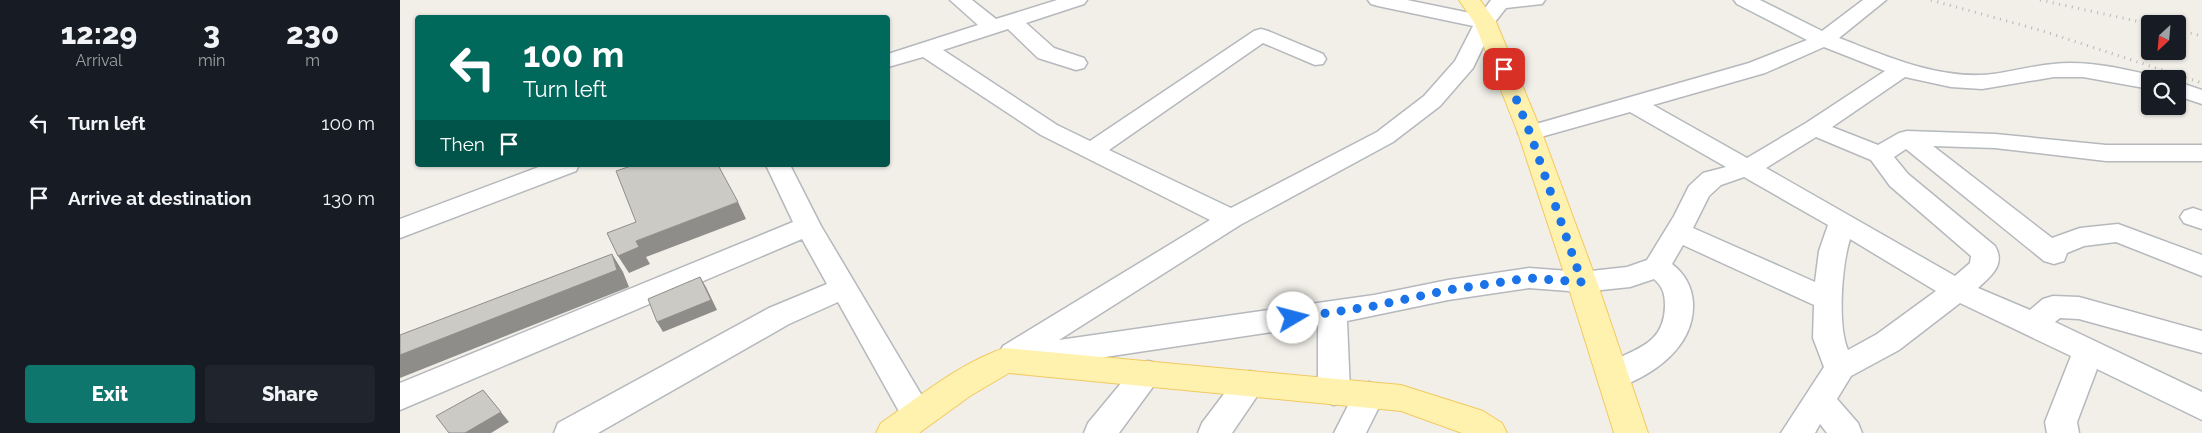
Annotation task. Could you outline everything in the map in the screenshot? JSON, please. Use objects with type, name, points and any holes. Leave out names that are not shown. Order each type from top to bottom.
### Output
[{"type":"main road","points":[[1469,0],[1495,8],[1530,133],[1582,282],[1631,433]]},
{"type":"main road","points":[[905,424],[958,387],[1005,360],[1401,398],[1471,421],[1490,433]]},
{"type":"street","points":[[960,0],[1002,24],[1046,53],[1076,63]]},
{"type":"street","points":[[890,60],[1077,0]]},
{"type":"street","points":[[1378,0],[1495,8],[1535,0]]},
{"type":"street","points":[[1744,0],[1824,40],[1901,69],[1951,80],[1982,82],[2054,70],[2083,70],[2141,80]]},
{"type":"street","points":[[1530,133],[1757,68],[1824,40],[1876,0]]},
{"type":"street","points":[[1005,360],[1231,219],[1385,137],[1432,101],[1465,63],[1495,8]]},
{"type":"street","points":[[1092,151],[1261,35],[1315,59]]},
{"type":"street","points":[[926,49],[1049,130],[1231,219]]},
{"type":"street","points":[[1005,360],[1374,306],[1448,290],[1529,278],[1582,282],[1630,277],[1658,267],[1698,192],[1712,179],[1748,168],[1814,128],[1901,69]]},
{"type":"street","points":[[2186,92],[2202,97]]},
{"type":"street","points":[[1632,103],[1842,222],[1957,290],[2034,324],[2202,407]]},
{"type":"street","points":[[1797,433],[1840,368],[1888,342],[1957,290],[1984,267],[1985,252],[1899,180],[1880,155],[1814,128]]},
{"type":"street","points":[[1880,155],[1907,138],[1995,140],[2106,153],[2202,153]]},
{"type":"street","points":[[1907,138],[2051,252],[2080,237],[2118,232],[2202,266]]},
{"type":"street","points":[[400,229],[562,167]]},
{"type":"street","points":[[779,167],[808,226],[844,288],[905,424]]},
{"type":"street","points":[[1840,368],[1828,338],[1833,251],[1842,222]]},
{"type":"street","points":[[400,397],[808,226]]},
{"type":"street","points":[[1678,232],[1829,300]]},
{"type":"street","points":[[1613,377],[1660,350],[1672,336],[1680,319],[1675,280],[1658,267]]},
{"type":"street","points":[[570,433],[779,316],[844,288]]},
{"type":"street","points":[[2034,324],[2053,307],[2079,308],[2202,342]]},
{"type":"street","points":[[1332,312],[1334,392]]},
{"type":"street","points":[[2063,433],[2061,422],[2088,351]]},
{"type":"street","points":[[1100,433],[1148,373]]},
{"type":"street","points":[[1214,433],[1250,383]]},
{"type":"street","points":[[1350,433],[1369,395]]},
{"type":"street","points":[[1820,400],[1846,433]]},
{"type":"building","points":[[628,167],[719,167],[738,202],[636,241],[639,247],[618,256],[607,233],[636,222],[616,171]]},
{"type":"building","points":[[612,254],[617,270],[400,355],[400,335]]},
{"type":"building","points":[[700,277],[711,300],[657,322],[648,299]]},
{"type":"building","points":[[483,390],[501,412],[465,433],[449,433],[436,416]]},
{"type":"railway","points":[[1931,0],[2043,31],[2202,83]]},
{"type":"railway","points":[[2040,0],[2141,22]]},
{"type":"railway","points":[[2186,32],[2202,36]]},
{"type":"route","points":[[1293,318],[1374,306],[1448,290],[1529,278],[1582,282],[1530,133],[1504,69]]}]
